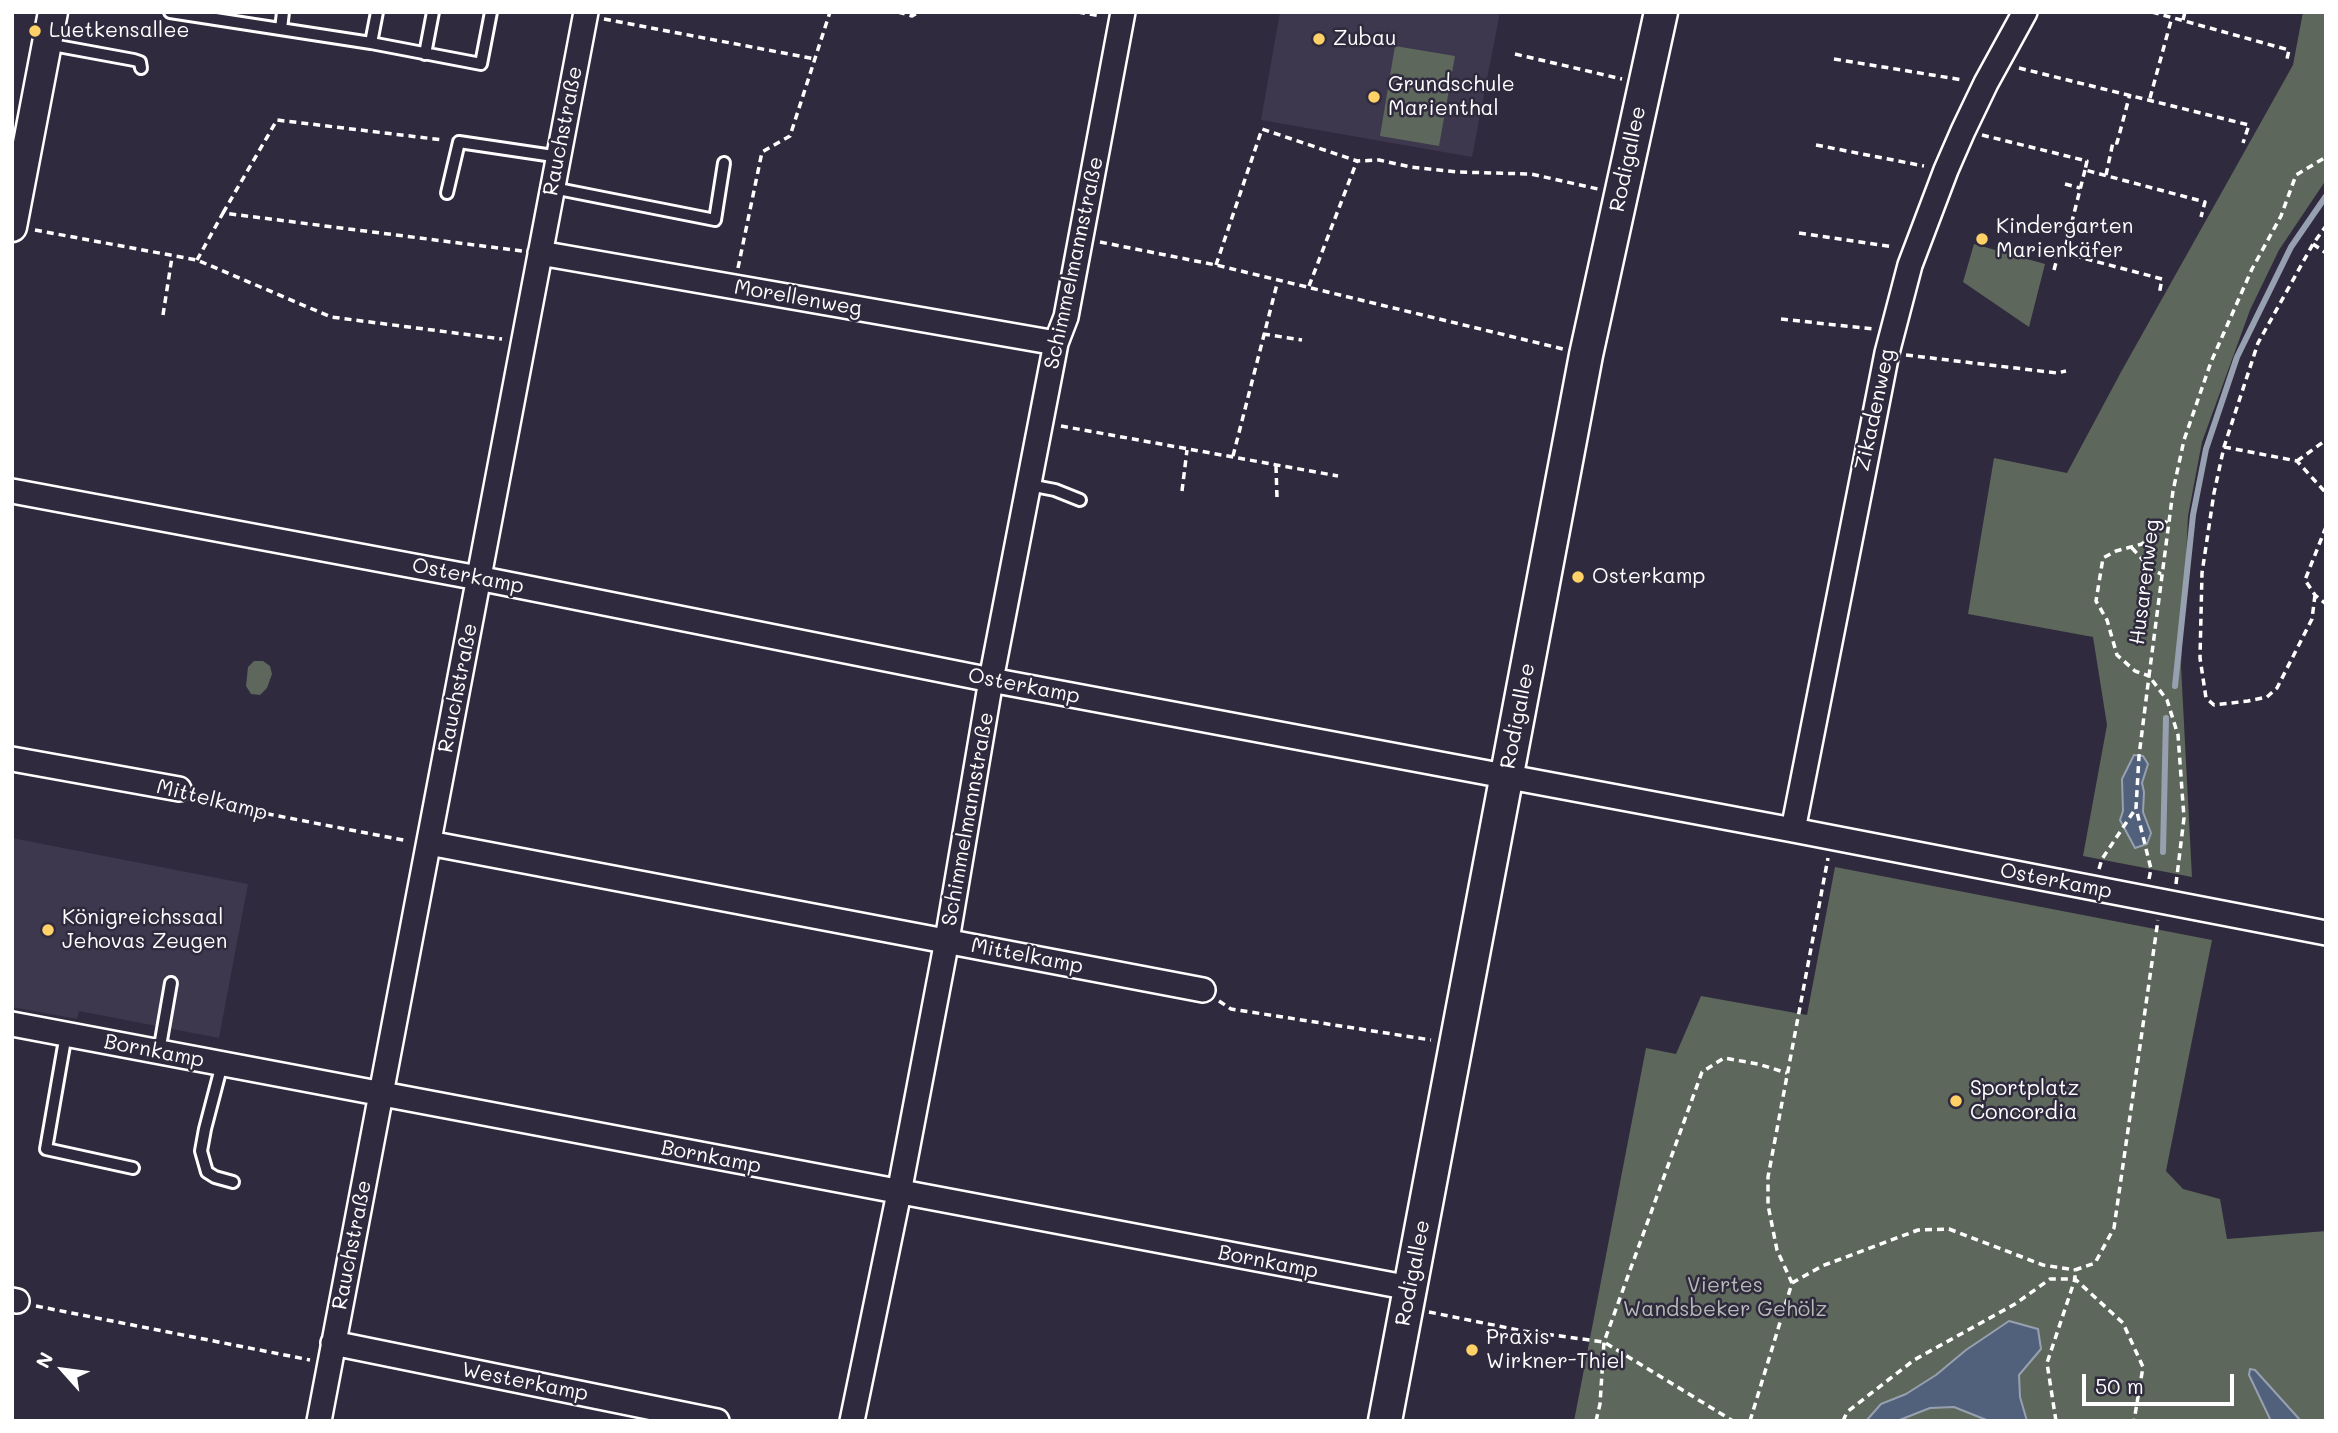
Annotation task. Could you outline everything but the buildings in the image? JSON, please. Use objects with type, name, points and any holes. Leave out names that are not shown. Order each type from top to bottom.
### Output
[{"type":"main road","name":"Rodigallee","points":[[1385,1421],[1586,355],[1661,12]]},
{"type":"street","points":[[12,226],[17,175],[53,12]]},
{"type":"street","name":"Schimmelmannstraße","points":[[852,1421],[947,940],[991,680],[1056,343],[1066,317],[1123,12]]},
{"type":"street","name":"Zikadenweg","points":[[1793,830],[1889,342],[1915,250],[1963,131],[2025,12]]},
{"type":"street","name":"Rauchstraße","points":[[319,1421],[380,1093],[420,842],[478,578],[585,14]]},
{"type":"street","name":"Morellenweg","points":[[540,253],[1056,343]]},
{"type":"street","name":"Osterkamp","points":[[12,491],[2326,933]]},
{"type":"street","name":"Mittelkamp","points":[[12,759],[179,789]]},
{"type":"street","name":"Mittelkamp","points":[[420,842],[1203,990]]},
{"type":"street","name":"Bornkamp","points":[[12,1024],[899,1193],[1408,1298]]},
{"type":"street","name":"Westerkamp","points":[[331,1353],[718,1421]]},
{"type":"lane","points":[[170,12],[227,17],[481,64],[491,12]]},
{"type":"lane","points":[[281,29],[283,12]]},
{"type":"lane","points":[[371,43],[377,12]]},
{"type":"lane","points":[[425,54],[433,12]]},
{"type":"lane","points":[[47,44],[134,60],[140,62],[141,68]]},
{"type":"lane","points":[[447,193],[459,142],[559,157]]},
{"type":"lane","points":[[553,188],[715,220],[724,163]]},
{"type":"lane","points":[[1029,485],[1055,490],[1080,500]]},
{"type":"lane","points":[[159,1052],[171,983]]},
{"type":"lane","points":[[66,1034],[46,1149],[133,1168]]},
{"type":"lane","points":[[222,1063],[201,1151],[207,1171],[215,1177],[233,1182]]},
{"type":"path","points":[[734,287],[762,152],[790,136],[830,12]]},
{"type":"path","points":[[898,12],[912,16],[919,12]]},
{"type":"path","points":[[2152,12],[2289,50],[2286,63]]},
{"type":"path","points":[[2183,20],[2185,12]]},
{"type":"path","points":[[585,14],[815,59]]},
{"type":"path","points":[[2150,98],[2172,18]]},
{"type":"path","points":[[1515,54],[1644,84]]},
{"type":"path","points":[[1834,59],[1986,83]]},
{"type":"path","points":[[1997,62],[2130,93],[2249,125],[2243,143]]},
{"type":"path","points":[[2106,175],[2113,142],[2117,143],[2130,93]]},
{"type":"path","points":[[197,260],[277,121],[459,142]]},
{"type":"path","points":[[1216,265],[1262,129],[1357,161],[1379,160],[1457,172],[1531,174],[1620,194]]},
{"type":"path","points":[[1963,131],[2087,161],[2064,253]]},
{"type":"path","points":[[1816,145],[1946,170]]},
{"type":"path","name":"Husarenweg","points":[[2160,900],[2184,818],[2178,734],[2167,700],[2149,676],[2168,519],[2183,440],[2211,362],[2252,270],[2281,216],[2296,175],[2326,157]]},
{"type":"path","points":[[1309,287],[1357,161]]},
{"type":"path","points":[[2085,170],[2206,202],[2201,217]]},
{"type":"path","points":[[2065,184],[2080,188]]},
{"type":"path","points":[[223,213],[540,253]]},
{"type":"path","points":[[12,226],[197,260],[331,317],[522,342]]},
{"type":"path","points":[[2315,595],[2312,619],[2277,688],[2267,697],[2248,701],[2214,705],[2206,698],[2200,658],[2202,573],[2224,447],[2259,343],[2313,244],[2326,226]]},
{"type":"path","points":[[1799,233],[1915,250]]},
{"type":"path","points":[[1081,238],[1216,265],[1586,355]]},
{"type":"path","points":[[2313,244],[2326,253]]},
{"type":"path","points":[[2054,270],[2059,251],[2162,279],[2159,295]]},
{"type":"path","points":[[163,315],[172,257]]},
{"type":"path","points":[[1233,456],[1278,280]]},
{"type":"path","points":[[1782,319],[2057,373],[2066,371]]},
{"type":"path","points":[[1263,334],[1302,340]]},
{"type":"path","points":[[1041,422],[1338,476]]},
{"type":"path","points":[[2297,461],[2326,440]]},
{"type":"path","points":[[2224,447],[2297,461],[2326,493]]},
{"type":"path","points":[[1181,491],[1187,450]]},
{"type":"path","points":[[1276,466],[1277,498]]},
{"type":"path","points":[[1792,1283],[1822,1266],[1918,1230],[1949,1229],[2043,1265],[2075,1270],[2095,1263],[2114,1228],[2160,900],[2136,808],[2139,756],[2149,676],[2135,671],[2117,655],[2107,620],[2096,601],[2103,558],[2116,551],[2142,544],[2168,519]]},
{"type":"path","points":[[2326,527],[2305,580],[2315,595],[2326,604]]},
{"type":"path","points":[[2132,548],[2151,569],[2161,574]]},
{"type":"path","name":"Mittelkamp","points":[[179,789],[211,803],[420,842]]},
{"type":"path","points":[[2091,887],[2102,859],[2136,808]]},
{"type":"path","points":[[1750,1421],[1792,1283],[1777,1250],[1768,1205],[1768,1177],[1832,838]]},
{"type":"path","points":[[1203,990],[1231,1009],[1455,1044]]},
{"type":"path","points":[[1596,1421],[1600,1404],[1604,1342],[1702,1072],[1724,1058],[1787,1073]]},
{"type":"path","points":[[2056,1421],[2047,1363],[2075,1279],[2075,1270]]},
{"type":"path","points":[[1843,1421],[1847,1412],[1914,1360],[2015,1304],[2050,1279],[2075,1279],[2123,1323],[2144,1367],[2134,1421]]},
{"type":"path","points":[[1408,1298],[1523,1331],[1604,1342],[1733,1421]]},
{"type":"path","points":[[15,1301],[331,1353]]},
{"type":"shaded area","name":"Grundschule Marienthal","points":[[1280,12],[1500,12],[1472,157],[1261,120]]},
{"type":"shaded area","points":[[12,838],[248,884],[219,1038],[79,1011],[77,1019],[12,1007]]},
{"type":"green space","points":[[2303,12],[2326,12],[2326,180],[2279,250],[2250,310],[2202,442],[2188,516],[2181,666],[2192,877],[2083,856],[2107,725],[2093,637],[1968,614],[1994,458],[2067,473],[2293,65]]},
{"type":"green space","points":[[1395,46],[1455,56],[1439,146],[1380,136]]},
{"type":"green space","points":[[1974,244],[2045,264],[2029,327],[1963,282]]},
{"type":"green space","points":[[254,661],[263,661],[270,666],[272,674],[267,688],[260,695],[251,694],[246,686],[248,667]]},
{"type":"green space","name":"Viertes Wandsbeker Gehölz","points":[[1835,867],[2212,940],[2166,1171],[2183,1189],[2220,1199],[2227,1239],[2326,1231],[2326,1421],[2027,1421],[2020,1397],[2019,1375],[2041,1349],[2009,1321],[1966,1350],[1936,1375],[1906,1394],[1881,1404],[1866,1421],[1574,1421],[1646,1048],[1676,1054],[1701,996],[1807,1015]]},
{"type":"green space","points":[[1954,1407],[1989,1421],[1897,1421],[1930,1408]]},
{"type":"water","points":[[2134,755],[2143,756],[2148,764],[2142,783],[2143,812],[2151,833],[2147,844],[2135,848],[2120,820],[2123,811],[2122,779]]},
{"type":"water","points":[[2009,1321],[2038,1329],[2041,1349],[2019,1375],[2020,1397],[2027,1421],[1989,1421],[1954,1407],[1930,1408],[1897,1421],[1866,1421],[1881,1404],[1906,1394],[1936,1375],[1966,1350]]},
{"type":"water","points":[[2250,1369],[2255,1370],[2301,1421],[2271,1421],[2249,1375]]},
{"type":"waterway","points":[[2175,686],[2193,515],[2206,449],[2237,357],[2291,247],[2326,196]]},
{"type":"waterway","points":[[2163,852],[2166,718]]},
{"type":"place","name":"Luetkensallee","points":[[35,31]]},
{"type":"place","name":"Zubau","points":[[1319,39]]},
{"type":"place","name":"Grundschule Marienthal","points":[[1374,97]]},
{"type":"place","name":"Kindergarten Marienkäfer","points":[[1982,239]]},
{"type":"place","name":"Osterkamp","points":[[1578,577]]},
{"type":"place","name":"Königreichssaal Jehovas Zeugen","points":[[48,930]]},
{"type":"place","name":"Sportplatz Concordia","points":[[1956,1101]]},
{"type":"place","name":"Praxis Wirkner-Thiel","points":[[1472,1350]]}]
